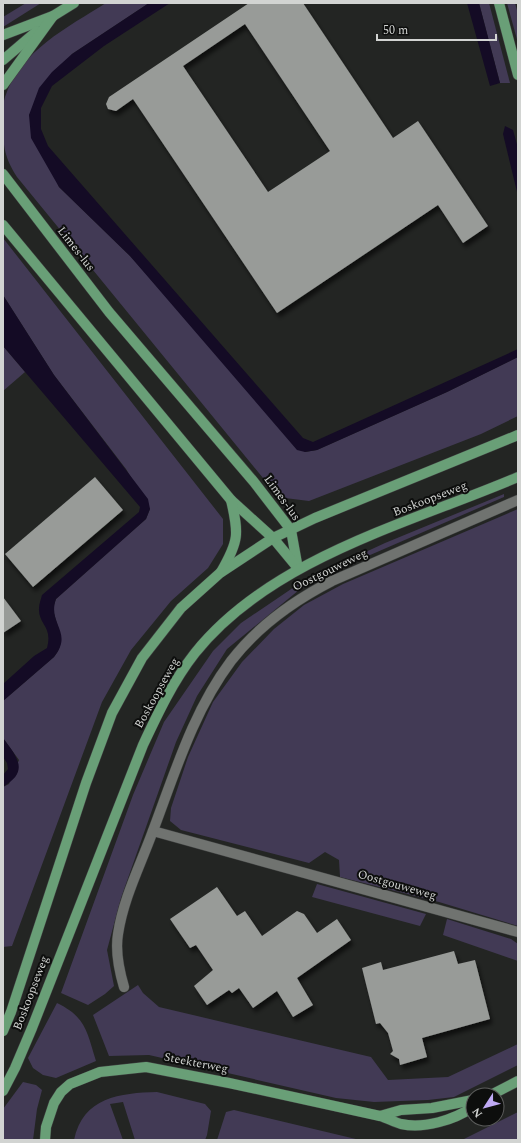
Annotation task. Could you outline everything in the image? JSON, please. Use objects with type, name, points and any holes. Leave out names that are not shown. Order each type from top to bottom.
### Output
[{"type":"main road","points":[[3,60],[53,16],[74,3]]},
{"type":"main road","points":[[498,3],[518,75]]},
{"type":"main road","points":[[6,35],[53,16]]},
{"type":"main road","points":[[3,85],[53,16]]},
{"type":"main road","name":"Limes-lus","points":[[3,174],[109,312],[254,482],[291,530],[298,569]]},
{"type":"main road","points":[[3,225],[231,500],[273,538],[298,569]]},
{"type":"main road","name":"Boskoopseweg","points":[[3,1031],[11,1012],[86,783],[118,699],[142,658],[164,627],[181,608],[220,573],[273,538],[315,518],[518,435]]},
{"type":"main road","name":"Boskoopseweg","points":[[3,1091],[15,1068],[137,760],[158,713],[186,666],[211,635],[228,619],[267,588],[298,569],[361,540],[518,478]]},
{"type":"main road","points":[[220,573],[232,553],[237,536],[236,521],[231,500]]},
{"type":"main road","name":"Steekterweg","points":[[45,1140],[46,1128],[54,1103],[61,1092],[70,1084],[100,1072],[146,1067],[229,1082],[380,1116],[402,1124],[417,1124],[449,1120],[465,1112]]},
{"type":"main road","points":[[505,1088],[518,1081]]},
{"type":"main road","name":"Steekterweg","points":[[380,1116],[401,1110],[432,1108],[465,1102]]},
{"type":"street","name":"Oostgouweweg","points":[[124,987],[119,969],[117,949],[118,934],[127,900],[184,748],[208,696],[232,660],[250,639],[289,605],[327,583],[518,500]]},
{"type":"street","name":"Oostgouweweg","points":[[153,831],[518,932]]},
{"type":"shaded area","points":[[26,3],[41,3],[3,27],[3,17]]},
{"type":"shaded area","points":[[106,3],[149,3],[72,54],[29,115],[59,187],[130,256],[305,452],[317,450],[447,392],[518,357],[518,416],[481,434],[309,501],[285,498],[272,489],[17,177],[7,158],[4,140],[3,107],[5,97],[12,81],[22,66],[47,42],[76,21]]},
{"type":"shaded area","points":[[149,3],[170,3],[104,46],[52,86],[41,108],[41,129],[48,146],[303,438],[313,442],[518,349],[518,357],[447,392],[317,450],[305,452],[297,450],[130,256],[59,187],[31,138],[29,115],[39,88],[52,72],[72,54]]},
{"type":"shaded area","points":[[467,3],[479,3],[500,83],[490,86]]},
{"type":"shaded area","points":[[479,3],[489,3],[510,83],[500,83]]},
{"type":"shaded area","points":[[507,3],[515,3],[518,14],[518,43]]},
{"type":"shaded area","points":[[505,126],[513,130],[518,148],[518,196],[503,134]]},
{"type":"shaded area","points":[[3,238],[223,519],[223,544],[208,568],[171,601],[131,650],[102,702],[12,946],[3,947],[3,787],[9,784],[19,760],[3,738],[3,701],[54,657],[58,651],[61,639],[53,608],[56,599],[146,519],[150,509],[126,469],[54,375],[3,295]]},
{"type":"shaded area","points":[[3,295],[54,375],[148,499],[150,509],[146,519],[56,599],[54,608],[55,615],[61,634],[59,648],[54,657],[3,701],[3,684],[34,656],[47,648],[47,630],[39,614],[39,606],[42,595],[139,512],[140,507],[3,346]]},
{"type":"shaded area","points":[[3,346],[25,372],[3,391]]},
{"type":"shaded area","points":[[504,494],[504,497],[324,575],[299,590],[227,649],[197,696],[176,742],[121,898],[107,950],[114,986],[88,1005],[61,993],[133,795],[164,722],[213,651],[241,623],[303,581],[385,543]]},
{"type":"shaded area","points":[[518,509],[518,926],[439,902],[340,877],[339,860],[325,852],[309,863],[181,830],[170,821],[171,808],[188,757],[213,702],[242,662],[274,629],[304,605],[343,584]]},
{"type":"shaded area","points":[[3,738],[13,751],[19,769],[11,781],[3,787],[3,775],[8,769],[7,763],[3,757]]},
{"type":"shaded area","points":[[317,884],[426,914],[420,926],[312,897]]},
{"type":"shaded area","points":[[447,919],[511,939],[518,944],[518,961],[443,935]]},
{"type":"shaded area","points":[[138,985],[143,993],[159,1007],[371,1057],[388,1080],[448,1077],[518,1044],[518,1065],[474,1087],[465,1087],[465,1092],[454,1097],[428,1100],[374,1102],[336,1098],[149,1055],[109,1056],[93,1015]]},
{"type":"shaded area","points":[[57,1003],[67,1008],[80,1020],[84,1026],[96,1061],[56,1078],[43,1075],[33,1068],[28,1058]]},
{"type":"shaded area","points":[[23,1082],[36,1085],[42,1090],[37,1109],[33,1140],[3,1140],[3,1109]]},
{"type":"shaded area","points":[[157,1092],[205,1104],[211,1111],[205,1140],[135,1140],[123,1102],[110,1104],[123,1140],[74,1140],[79,1126],[86,1114],[94,1106],[117,1096]]},
{"type":"shaded area","points":[[234,1110],[360,1140],[217,1140],[226,1112]]},
{"type":"shaded area","points":[[518,1112],[518,1140],[462,1140],[488,1127],[505,1127],[505,1118]]},
{"type":"building","points":[[249,3],[303,3],[393,138],[418,121],[488,226],[463,243],[438,205],[277,313],[133,99],[116,111],[108,109],[106,104],[109,97]],"holes":[[[245,24],[330,151],[268,192],[183,66]]]},
{"type":"building","points":[[95,477],[123,510],[33,587],[5,554]]},
{"type":"building","points":[[3,597],[21,621],[3,633]]},
{"type":"building","points":[[217,887],[237,916],[245,911],[262,936],[297,911],[304,914],[317,933],[337,919],[351,940],[297,978],[313,1005],[293,1017],[277,991],[253,1008],[239,988],[232,993],[229,990],[207,1005],[194,986],[213,970],[196,945],[190,948],[170,919]]},
{"type":"building","points":[[454,951],[458,964],[475,960],[490,1019],[422,1038],[427,1057],[400,1065],[399,1059],[390,1054],[393,1051],[388,1033],[380,1023],[376,1024],[362,968],[381,962],[383,970]]}]
